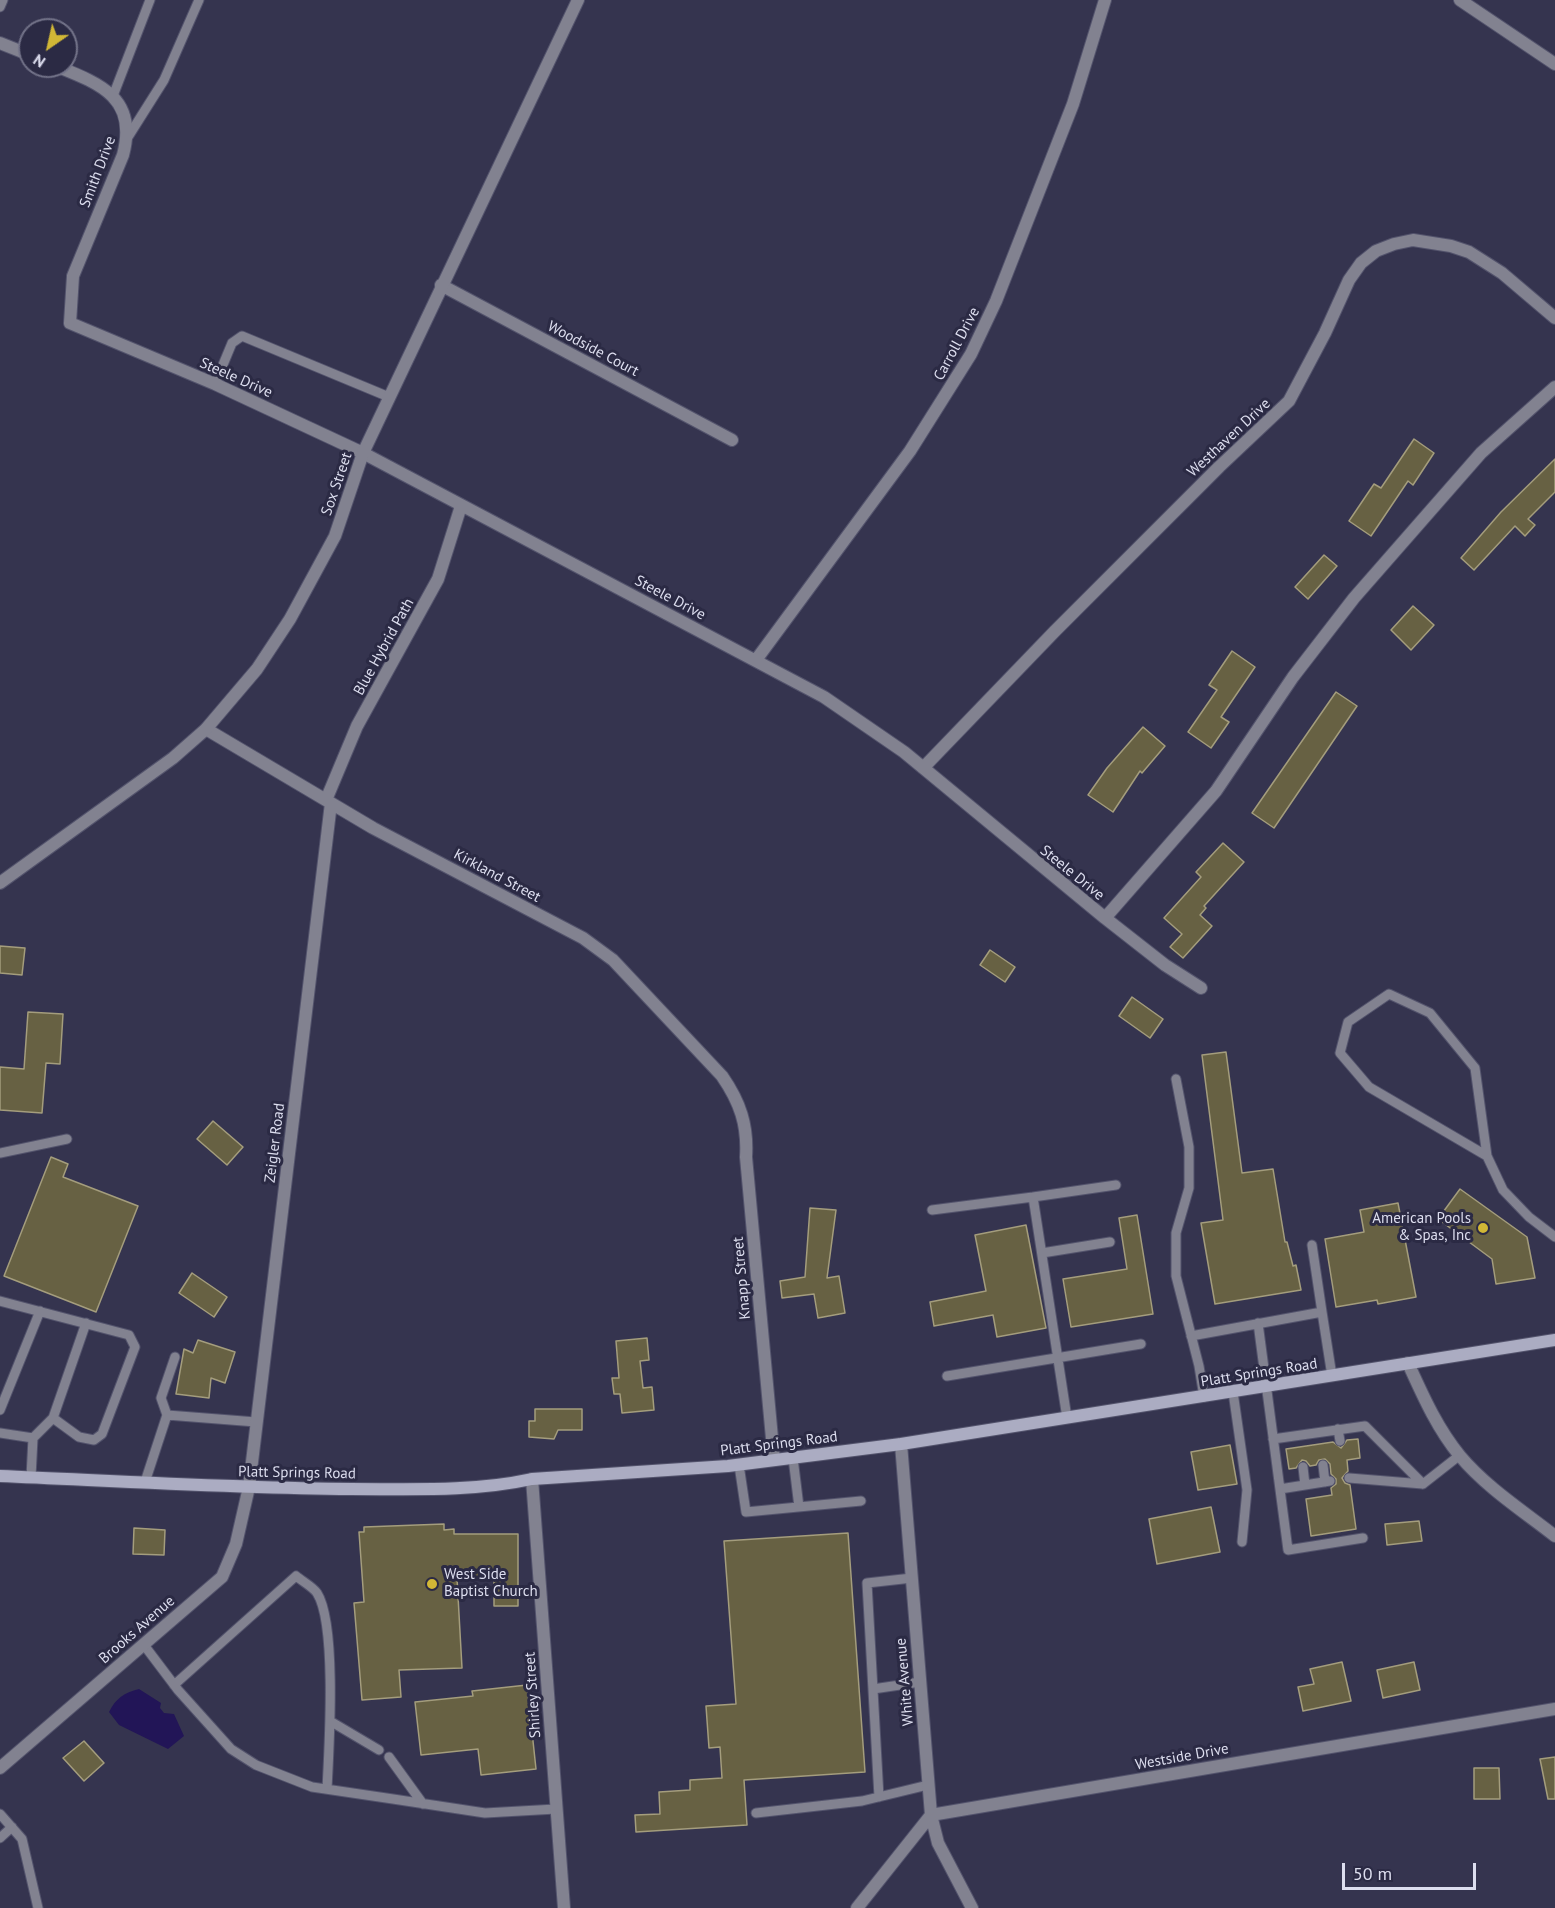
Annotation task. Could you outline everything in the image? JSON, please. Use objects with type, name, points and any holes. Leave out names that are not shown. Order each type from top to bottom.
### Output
[{"type":"main road","name":"Platt Springs Road","points":[[0,1476],[249,1487],[442,1490],[502,1486],[532,1479],[739,1464],[901,1444],[1555,1340]]},
{"type":"street","name":"Sox Street","points":[[0,883],[163,765],[206,729],[257,669],[290,619],[335,536],[363,453],[578,0]]},
{"type":"street","name":"Carroll Drive","points":[[756,660],[910,451],[971,354],[996,302],[1073,104],[1105,0]]},
{"type":"street","points":[[1466,2],[1555,64]]},
{"type":"street","points":[[0,43],[18,50]]},
{"type":"street","name":"Smith Drive","points":[[70,323],[73,276],[123,156],[128,137],[126,121],[119,103],[91,80],[78,75]]},
{"type":"street","name":"Westhaven Drive","points":[[924,768],[1055,631],[1218,467],[1289,401],[1325,333],[1348,280],[1361,263],[1376,251],[1413,240],[1451,246],[1469,252],[1502,273],[1555,318]]},
{"type":"street","name":"Woodside Court","points":[[441,285],[732,440]]},
{"type":"street","name":"Steele Drive","points":[[70,323],[214,384],[363,453],[825,697],[924,768],[1105,918],[1165,965],[1201,988]]},
{"type":"street","points":[[1105,918],[1126,897],[1216,791],[1293,677],[1354,598],[1481,453],[1555,387]]},
{"type":"street","name":"Blue Hybrid Path","points":[[328,802],[357,726],[438,579],[461,506]]},
{"type":"street","name":"Kirkland Street","points":[[206,729],[328,802],[598,948],[695,1045],[736,1096]]},
{"type":"street","name":"Zeigler Road","points":[[249,1487],[328,802]]},
{"type":"street","name":"Knapp Street","points":[[736,1096],[744,1118],[747,1138],[746,1157],[774,1460]]},
{"type":"street","points":[[1408,1363],[1426,1403],[1460,1455],[1477,1474],[1555,1536]]},
{"type":"street","name":"White Avenue","points":[[901,1444],[931,1815],[938,1843],[972,1908]]},
{"type":"street","name":"Shirley Street","points":[[532,1479],[564,1908]]},
{"type":"street","name":"Brooks Avenue","points":[[0,1768],[222,1577],[236,1544],[249,1487]]},
{"type":"street","name":"Westside Drive","points":[[931,1815],[1555,1709]]},
{"type":"street","points":[[857,1908],[931,1815]]},
{"type":"lane","points":[[0,7],[3,0]]},
{"type":"lane","points":[[113,96],[150,0]]},
{"type":"lane","points":[[128,137],[164,80],[199,0]]},
{"type":"lane","points":[[214,384],[232,343],[242,336],[389,397]]},
{"type":"lane","points":[[1487,1156],[1369,1087],[1340,1053],[1348,1022],[1389,994],[1430,1013],[1475,1068],[1487,1156],[1503,1190],[1529,1217],[1555,1237]]},
{"type":"lane","points":[[1176,1079],[1189,1147],[1189,1188],[1176,1233],[1176,1276],[1204,1397]]},
{"type":"lane","points":[[0,1153],[67,1139]]},
{"type":"lane","points":[[932,1210],[1116,1185]]},
{"type":"lane","points":[[1033,1197],[1067,1418]]},
{"type":"lane","points":[[1042,1253],[1110,1242]]},
{"type":"lane","points":[[1312,1245],[1332,1376]]},
{"type":"lane","points":[[0,1301],[129,1335],[135,1347],[102,1434],[94,1440],[79,1437],[53,1418]]},
{"type":"lane","points":[[0,1410],[40,1311]]},
{"type":"lane","points":[[1191,1336],[1322,1312]]},
{"type":"lane","points":[[31,1477],[33,1438],[53,1418],[86,1323]]},
{"type":"lane","points":[[1258,1323],[1288,1550],[1363,1538]]},
{"type":"lane","points":[[946,1376],[1141,1344]]},
{"type":"lane","points":[[145,1482],[167,1415],[161,1398],[175,1357]]},
{"type":"lane","points":[[1233,1392],[1247,1490],[1242,1542]]},
{"type":"lane","points":[[167,1415],[256,1422]]},
{"type":"lane","points":[[1273,1439],[1365,1426],[1423,1484]]},
{"type":"lane","points":[[1338,1429],[1340,1441]]},
{"type":"lane","points":[[1318,1432],[1320,1444]]},
{"type":"lane","points":[[0,1433],[33,1438]]},
{"type":"lane","points":[[1298,1435],[1299,1447]]},
{"type":"lane","points":[[1349,1478],[1423,1484],[1460,1455]]},
{"type":"lane","points":[[793,1458],[799,1507]]},
{"type":"lane","points":[[739,1464],[746,1512],[861,1501]]},
{"type":"lane","points":[[1280,1489],[1327,1481],[1323,1465]]},
{"type":"lane","points":[[1303,1467],[1305,1485]]},
{"type":"lane","points":[[174,1685],[296,1576],[317,1592],[327,1619],[330,1721],[327,1789]]},
{"type":"lane","points":[[879,1797],[867,1583],[912,1578]]},
{"type":"lane","points":[[144,1645],[174,1685],[231,1749],[256,1765],[312,1787],[423,1804],[485,1813],[556,1809]]},
{"type":"lane","points":[[873,1689],[920,1682]]},
{"type":"lane","points":[[330,1721],[379,1750]]},
{"type":"lane","points":[[389,1758],[423,1804]]},
{"type":"lane","points":[[756,1813],[879,1797],[928,1785]]},
{"type":"lane","points":[[0,1814],[22,1839],[38,1908]]},
{"type":"lane","points":[[0,1838],[12,1827]]},
{"type":"shaded area","points":[[139,1689],[161,1703],[160,1708],[164,1713],[174,1714],[184,1736],[168,1749],[119,1725],[109,1712],[121,1697]]},
{"type":"building","points":[[1414,439],[1434,453],[1413,485],[1408,481],[1371,536],[1349,521],[1374,484],[1381,488]]},
{"type":"building","points":[[1555,459],[1555,492],[1528,519],[1535,525],[1525,536],[1515,526],[1474,570],[1461,558],[1501,512]]},
{"type":"building","points":[[1324,555],[1337,566],[1308,599],[1295,587]]},
{"type":"building","points":[[1413,606],[1434,625],[1411,650],[1391,630]]},
{"type":"building","points":[[1232,651],[1255,667],[1221,717],[1229,722],[1211,748],[1188,732],[1217,690],[1209,685]]},
{"type":"building","points":[[1336,692],[1357,706],[1274,828],[1252,813]]},
{"type":"building","points":[[1143,727],[1165,746],[1142,773],[1140,771],[1113,812],[1088,795],[1107,768]]},
{"type":"building","points":[[1223,843],[1244,862],[1204,906],[1206,908],[1200,915],[1212,926],[1183,958],[1170,947],[1182,934],[1164,918],[1201,877],[1196,872]]},
{"type":"building","points":[[0,946],[25,948],[22,975],[0,973]]},
{"type":"building","points":[[990,950],[1015,967],[1005,982],[980,965]]},
{"type":"building","points":[[1132,997],[1163,1019],[1150,1038],[1119,1016]]},
{"type":"building","points":[[28,1012],[63,1014],[60,1064],[46,1063],[42,1113],[0,1110],[0,1067],[24,1069]]},
{"type":"building","points":[[1226,1052],[1242,1173],[1273,1169],[1285,1242],[1287,1242],[1293,1266],[1296,1265],[1301,1290],[1215,1304],[1201,1223],[1223,1220],[1202,1055]]},
{"type":"building","points":[[213,1121],[243,1147],[227,1165],[197,1139]]},
{"type":"building","points":[[51,1157],[68,1164],[63,1177],[138,1206],[96,1312],[4,1276]]},
{"type":"building","name":"American Pools & Spas, Inc","points":[[1460,1189],[1527,1237],[1535,1278],[1496,1284],[1492,1259],[1438,1219]]},
{"type":"building","points":[[1398,1203],[1416,1297],[1378,1304],[1377,1300],[1336,1307],[1325,1239],[1364,1232],[1360,1210]]},
{"type":"building","points":[[810,1208],[836,1210],[827,1278],[839,1276],[845,1313],[818,1318],[814,1294],[782,1298],[780,1281],[805,1277]]},
{"type":"building","points":[[1137,1215],[1153,1314],[1071,1327],[1063,1279],[1127,1269],[1119,1218]]},
{"type":"building","points":[[1026,1225],[1046,1328],[997,1337],[993,1315],[934,1326],[930,1302],[986,1291],[975,1235]]},
{"type":"building","points":[[192,1273],[227,1297],[214,1317],[179,1293]]},
{"type":"building","points":[[647,1338],[649,1360],[640,1361],[643,1388],[652,1387],[654,1410],[622,1413],[620,1394],[614,1394],[612,1378],[619,1378],[616,1341]]},
{"type":"building","points":[[198,1340],[235,1352],[225,1383],[211,1378],[209,1398],[176,1394],[184,1349],[193,1353]]},
{"type":"building","points":[[535,1409],[582,1409],[582,1430],[558,1430],[554,1439],[529,1437],[529,1421],[535,1421]]},
{"type":"building","points":[[1358,1439],[1360,1458],[1347,1460],[1348,1471],[1342,1478],[1350,1485],[1356,1529],[1311,1536],[1306,1499],[1332,1495],[1331,1488],[1336,1484],[1336,1479],[1331,1474],[1330,1464],[1325,1459],[1310,1466],[1302,1460],[1296,1468],[1289,1469],[1286,1449],[1333,1442],[1341,1448],[1347,1440]]},
{"type":"building","points":[[1230,1445],[1237,1484],[1198,1490],[1191,1452]]},
{"type":"building","points":[[1211,1507],[1220,1552],[1157,1564],[1149,1519]]},
{"type":"building","points":[[1419,1521],[1422,1541],[1387,1545],[1385,1524]]},
{"type":"building","points":[[444,1524],[444,1530],[454,1529],[454,1534],[518,1534],[518,1606],[494,1606],[494,1578],[457,1578],[462,1668],[399,1670],[401,1697],[362,1700],[354,1603],[364,1602],[359,1532],[364,1532],[364,1527]]},
{"type":"building","points":[[134,1528],[165,1530],[164,1555],[133,1554]]},
{"type":"building","points":[[848,1533],[865,1772],[744,1780],[747,1825],[636,1832],[635,1815],[660,1814],[659,1792],[690,1790],[690,1780],[722,1778],[720,1747],[709,1748],[706,1706],[736,1704],[724,1541]]},
{"type":"building","points":[[1342,1662],[1351,1701],[1303,1711],[1298,1687],[1314,1684],[1310,1669]]},
{"type":"building","points":[[1414,1662],[1420,1690],[1383,1698],[1377,1670]]},
{"type":"building","points":[[527,1685],[536,1769],[481,1775],[478,1749],[421,1755],[415,1702],[473,1696],[472,1691]]},
{"type":"building","points":[[84,1741],[104,1763],[84,1781],[63,1758]]},
{"type":"building","points":[[1555,1757],[1555,1799],[1548,1799],[1540,1759]]},
{"type":"building","points":[[1474,1768],[1499,1768],[1500,1799],[1474,1799]]},
{"type":"place","name":"American Pools & Spas, Inc","points":[[1483,1228]]},
{"type":"place","name":"West Side Baptist Church","points":[[432,1584]]}]
